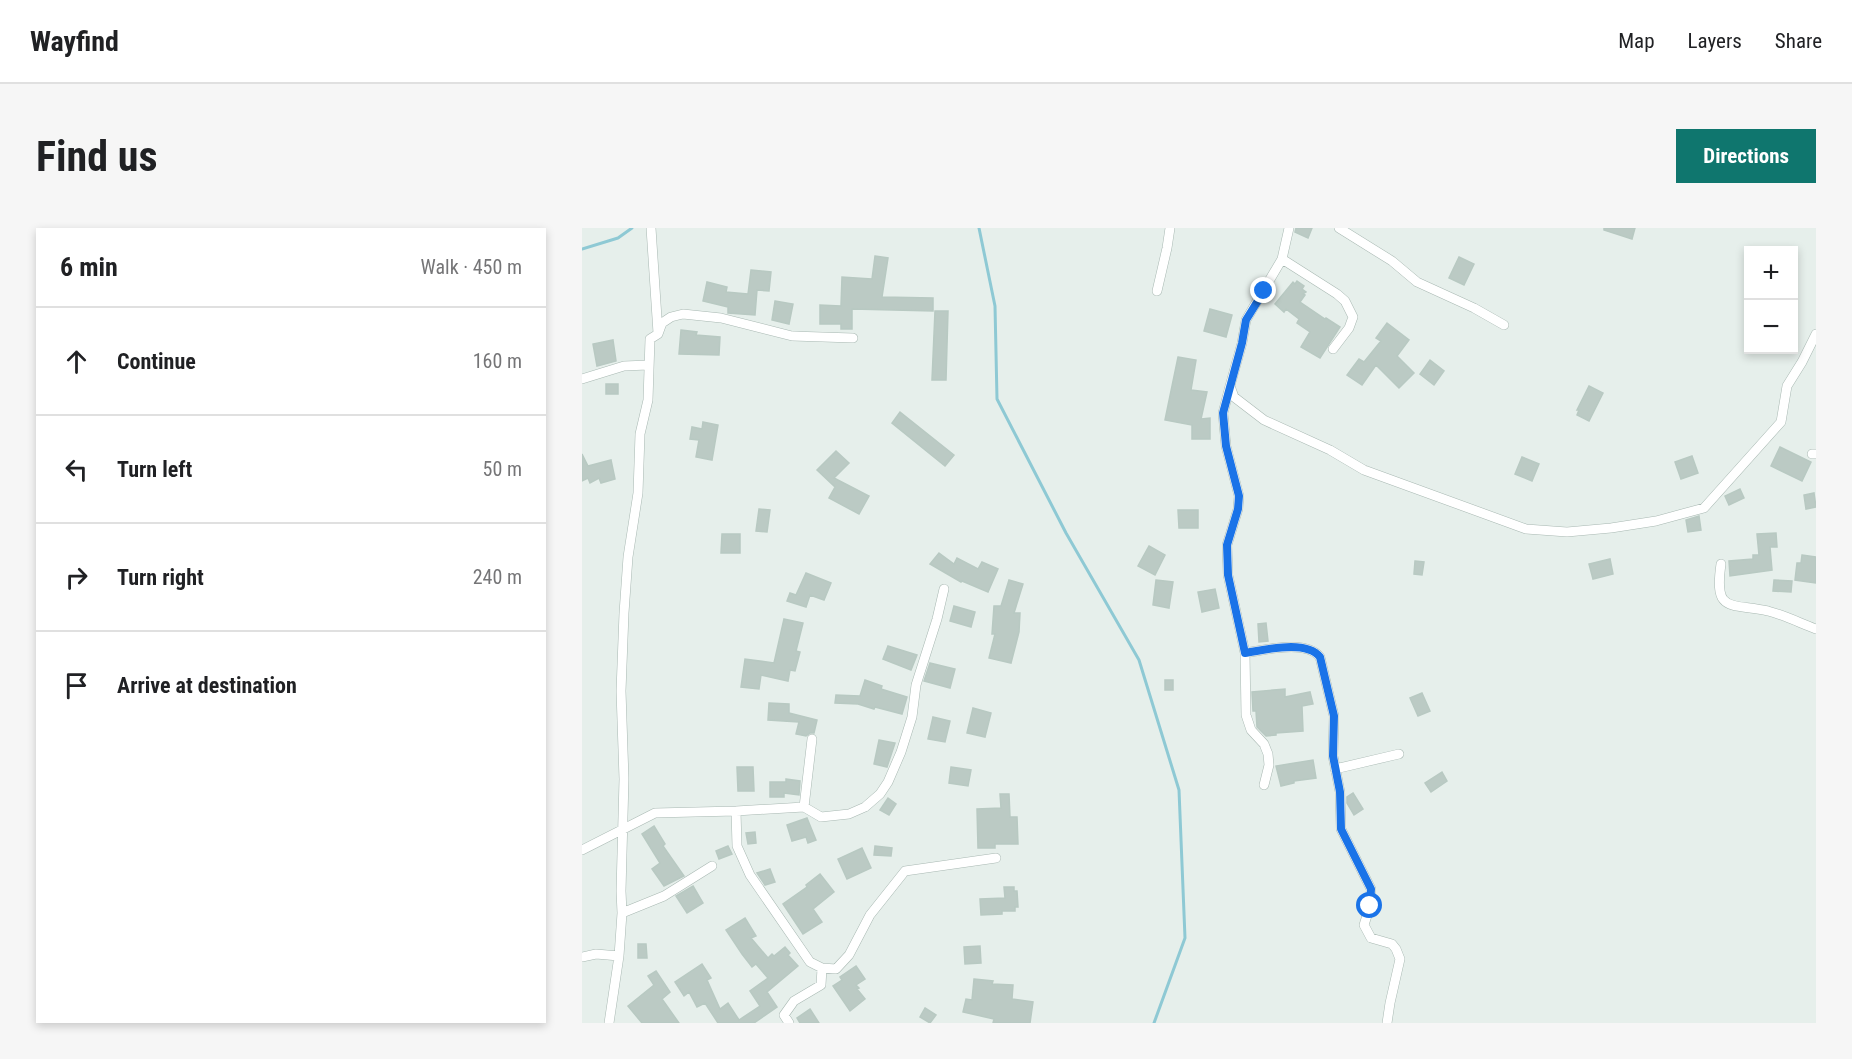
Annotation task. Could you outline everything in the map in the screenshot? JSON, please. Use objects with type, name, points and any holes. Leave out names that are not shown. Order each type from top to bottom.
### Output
[{"type":"street","points":[[651,228],[658,334]]},
{"type":"street","points":[[1157,291],[1170,228]]},
{"type":"street","points":[[1264,785],[1269,765],[1268,754],[1264,744],[1251,730],[1246,715],[1245,653],[1228,575],[1227,545],[1238,509],[1239,496],[1226,446],[1223,413],[1246,320],[1282,259],[1289,228]]},
{"type":"street","points":[[1339,228],[1392,261],[1417,282],[1504,324]]},
{"type":"street","points":[[1282,259],[1345,301],[1353,317],[1349,328],[1333,349]]},
{"type":"street","points":[[609,1023],[619,956],[622,913],[624,779],[621,691],[624,613],[628,557],[638,492],[640,434],[648,400],[650,339],[658,334],[662,323],[671,317],[683,314],[721,318],[792,336],[852,338]]},
{"type":"street","points":[[1230,386],[1234,397],[1264,420],[1330,450],[1364,470],[1526,529],[1567,532],[1656,521],[1704,508],[1781,422],[1787,386],[1816,334]]},
{"type":"street","points":[[582,379],[624,366],[648,365]]},
{"type":"street","points":[[1721,564],[1719,594],[1725,602],[1733,607],[1768,611],[1816,629]]},
{"type":"street","points":[[582,849],[655,813],[804,807],[821,817],[849,814],[865,807],[880,794],[888,782],[900,752],[909,725],[916,685],[944,589]]},
{"type":"street","points":[[1245,653],[1296,646],[1315,651],[1320,657],[1334,716],[1333,756],[1340,792],[1341,829],[1371,889],[1370,906],[1364,925],[1371,938],[1392,944],[1400,959],[1387,1023]]},
{"type":"street","points":[[804,807],[812,739]]},
{"type":"street","points":[[1335,769],[1399,754]]},
{"type":"street","points":[[736,811],[737,846],[750,875],[810,962],[822,968],[836,969],[849,955],[870,915],[905,871],[996,858]]},
{"type":"street","points":[[622,913],[664,896],[712,866]]},
{"type":"street","points":[[582,957],[596,954],[619,956]]},
{"type":"street","points":[[789,1023],[784,1015],[794,1001],[821,985],[822,968]]},
{"type":"building","points":[[1296,228],[1312,228],[1308,238],[1295,232]]},
{"type":"building","points":[[1604,228],[1635,228],[1632,239],[1604,230]]},
{"type":"building","points":[[875,256],[888,258],[882,297],[933,298],[933,311],[852,309],[852,329],[841,329],[841,324],[820,324],[820,305],[841,306],[842,277],[872,279]]},
{"type":"building","points":[[1459,257],[1474,264],[1464,285],[1449,278]]},
{"type":"building","points":[[751,270],[771,272],[769,291],[757,290],[755,315],[728,313],[728,307],[703,301],[707,282],[727,287],[726,292],[748,294]]},
{"type":"building","points":[[1297,281],[1304,286],[1302,289],[1306,292],[1300,302],[1340,327],[1320,358],[1301,347],[1310,332],[1297,323],[1299,319],[1286,309],[1284,312],[1275,304],[1293,282],[1295,284]]},
{"type":"building","points":[[775,301],[793,304],[789,324],[772,320]]},
{"type":"building","points":[[1210,309],[1232,315],[1226,337],[1204,331]]},
{"type":"building","points":[[935,311],[948,311],[946,380],[932,380]]},
{"type":"building","points":[[1387,323],[1409,340],[1397,356],[1414,373],[1399,388],[1376,365],[1362,385],[1347,375],[1359,359],[1364,362],[1381,341],[1376,338]]},
{"type":"building","points":[[681,330],[697,332],[696,335],[720,337],[719,355],[679,354]]},
{"type":"building","points":[[613,340],[616,361],[597,366],[593,344]]},
{"type":"building","points":[[1178,357],[1196,360],[1191,390],[1207,392],[1201,419],[1210,418],[1210,439],[1192,439],[1192,425],[1165,420]]},
{"type":"building","points":[[1430,360],[1444,371],[1434,385],[1420,374]]},
{"type":"building","points":[[606,384],[618,384],[618,394],[606,394]]},
{"type":"building","points":[[1589,386],[1603,393],[1589,421],[1577,415],[1579,410],[1577,410]]},
{"type":"building","points":[[900,412],[954,455],[945,466],[892,423]]},
{"type":"building","points":[[703,422],[718,425],[712,460],[696,457],[699,440],[690,439],[692,427],[702,429]]},
{"type":"building","points":[[1780,447],[1811,462],[1802,481],[1771,466]]},
{"type":"building","points":[[836,451],[849,463],[834,478],[869,496],[859,514],[829,498],[835,487],[817,470]]},
{"type":"building","points":[[582,454],[588,466],[611,460],[615,479],[601,483],[599,478],[590,483],[588,478],[582,481]]},
{"type":"building","points":[[1692,456],[1698,473],[1681,479],[1675,462]]},
{"type":"building","points":[[1522,457],[1539,464],[1532,481],[1515,474]]},
{"type":"building","points":[[1740,489],[1744,498],[1729,505],[1725,496]]},
{"type":"building","points":[[1814,493],[1816,507],[1806,509],[1804,495]]},
{"type":"building","points":[[759,509],[770,510],[767,532],[756,531]]},
{"type":"building","points":[[1178,510],[1198,510],[1198,528],[1179,528]]},
{"type":"building","points":[[1699,516],[1701,530],[1688,532],[1686,520]]},
{"type":"building","points":[[1776,533],[1777,547],[1770,547],[1772,570],[1730,576],[1729,561],[1753,559],[1753,555],[1759,555],[1757,534]]},
{"type":"building","points":[[722,534],[740,534],[740,553],[721,553]]},
{"type":"building","points":[[1149,546],[1165,555],[1155,575],[1138,566]]},
{"type":"building","points":[[939,553],[954,564],[957,558],[978,569],[982,562],[998,569],[988,592],[961,582],[930,564]]},
{"type":"building","points":[[1802,555],[1816,557],[1816,583],[1795,580],[1797,563],[1801,563]]},
{"type":"building","points":[[1610,559],[1613,574],[1593,579],[1589,564]]},
{"type":"building","points":[[1415,561],[1424,562],[1422,575],[1414,574]]},
{"type":"building","points":[[806,573],[831,583],[824,600],[810,595],[806,607],[787,601],[790,593],[796,595]]},
{"type":"building","points":[[1009,580],[1023,584],[1014,613],[1020,613],[1019,632],[1011,663],[989,658],[995,634],[992,634],[994,606],[1001,606]]},
{"type":"building","points":[[1156,580],[1173,582],[1169,608],[1153,605]]},
{"type":"building","points":[[1774,580],[1792,581],[1791,592],[1773,591]]},
{"type":"building","points":[[1215,589],[1219,608],[1202,612],[1198,592]]},
{"type":"building","points":[[954,606],[975,612],[971,627],[950,621]]},
{"type":"building","points":[[784,619],[803,623],[796,651],[800,652],[795,671],[790,670],[788,681],[761,675],[759,689],[741,687],[745,659],[774,663]]},
{"type":"building","points":[[1266,623],[1268,641],[1259,642],[1258,624]]},
{"type":"building","points":[[888,646],[917,655],[911,670],[883,659]]},
{"type":"building","points":[[930,663],[955,669],[950,688],[924,681]]},
{"type":"building","points":[[865,680],[882,686],[881,689],[907,697],[902,714],[858,704],[835,703],[836,695],[860,696]]},
{"type":"building","points":[[1165,680],[1173,680],[1173,690],[1165,690]]},
{"type":"building","points":[[1285,689],[1285,697],[1310,692],[1313,704],[1302,706],[1303,731],[1266,736],[1257,727],[1252,692]]},
{"type":"building","points":[[1422,693],[1430,711],[1418,716],[1410,698]]},
{"type":"building","points":[[769,703],[789,704],[789,713],[817,720],[814,733],[806,736],[796,734],[799,722],[768,720]]},
{"type":"building","points":[[973,708],[991,713],[985,737],[967,733]]},
{"type":"building","points":[[933,717],[950,721],[945,742],[928,739]]},
{"type":"building","points":[[879,740],[895,743],[887,767],[874,764]]},
{"type":"building","points":[[1313,760],[1316,778],[1294,781],[1294,783],[1281,786],[1276,766]]},
{"type":"building","points":[[737,767],[753,767],[754,791],[738,791]]},
{"type":"building","points":[[951,767],[971,770],[968,786],[949,783]]},
{"type":"building","points":[[1442,772],[1447,781],[1431,792],[1425,783]]},
{"type":"building","points":[[786,779],[800,781],[799,795],[784,793],[784,797],[770,797],[770,782],[786,782]]},
{"type":"building","points":[[1353,793],[1363,809],[1354,815],[1347,803],[1347,797]]},
{"type":"building","points":[[1000,794],[1009,794],[1010,817],[1017,817],[1018,844],[995,844],[995,848],[978,848],[977,809],[1001,808]]},
{"type":"building","points":[[888,798],[896,804],[889,815],[880,810]]},
{"type":"building","points":[[807,818],[816,840],[808,843],[806,837],[792,841],[787,825]]},
{"type":"building","points":[[654,826],[665,844],[663,846],[684,876],[664,886],[652,869],[660,863],[642,834]]},
{"type":"building","points":[[755,832],[756,843],[748,844],[746,833]]},
{"type":"building","points":[[728,846],[732,854],[719,859],[716,851]]},
{"type":"building","points":[[875,846],[892,848],[891,856],[874,855]]},
{"type":"building","points":[[862,848],[871,868],[847,879],[838,859]]},
{"type":"building","points":[[770,869],[775,882],[765,885],[757,873]]},
{"type":"building","points":[[820,874],[834,892],[813,909],[822,922],[803,934],[783,904],[807,887],[806,885]]},
{"type":"building","points":[[693,886],[703,903],[687,913],[676,896]]},
{"type":"building","points":[[1004,887],[1014,887],[1014,891],[1017,891],[1018,907],[1015,907],[1015,911],[981,915],[980,899],[1005,898]]},
{"type":"building","points":[[745,918],[756,936],[751,938],[768,958],[785,947],[790,953],[788,955],[798,966],[767,992],[777,1007],[754,1023],[718,1023],[705,1003],[697,1007],[689,992],[684,996],[675,982],[702,964],[711,978],[707,980],[720,1009],[728,1003],[739,1020],[760,1006],[750,991],[768,978],[756,964],[752,967],[726,930]]},
{"type":"building","points":[[638,944],[646,944],[647,958],[638,958]]},
{"type":"building","points":[[980,946],[981,963],[965,964],[964,947]]},
{"type":"building","points":[[856,966],[865,979],[856,985],[865,999],[850,1011],[833,986],[842,980],[840,977]]},
{"type":"building","points":[[656,971],[670,992],[662,999],[679,1023],[642,1023],[628,1006],[654,985],[648,976]]},
{"type":"building","points":[[974,979],[993,981],[992,984],[1013,985],[1012,999],[1033,1002],[1030,1023],[993,1023],[994,1019],[963,1012],[966,999],[972,1000]]},
{"type":"building","points":[[925,1008],[936,1015],[930,1023],[920,1017]]},
{"type":"building","points":[[810,1009],[819,1023],[800,1023],[797,1018]]},
{"type":"waterway","points":[[582,249],[618,238],[632,228]]},
{"type":"waterway","points":[[979,228],[995,306],[997,399],[1066,533],[1139,660],[1179,790],[1185,938],[1154,1023]]},
{"type":"route","points":[[1264,291],[1246,320],[1223,413],[1226,446],[1239,496],[1238,509],[1227,545],[1232,600],[1245,653],[1296,646],[1315,651],[1320,657],[1324,666],[1334,716],[1333,756],[1340,792],[1341,829],[1371,889],[1370,906]]}]
